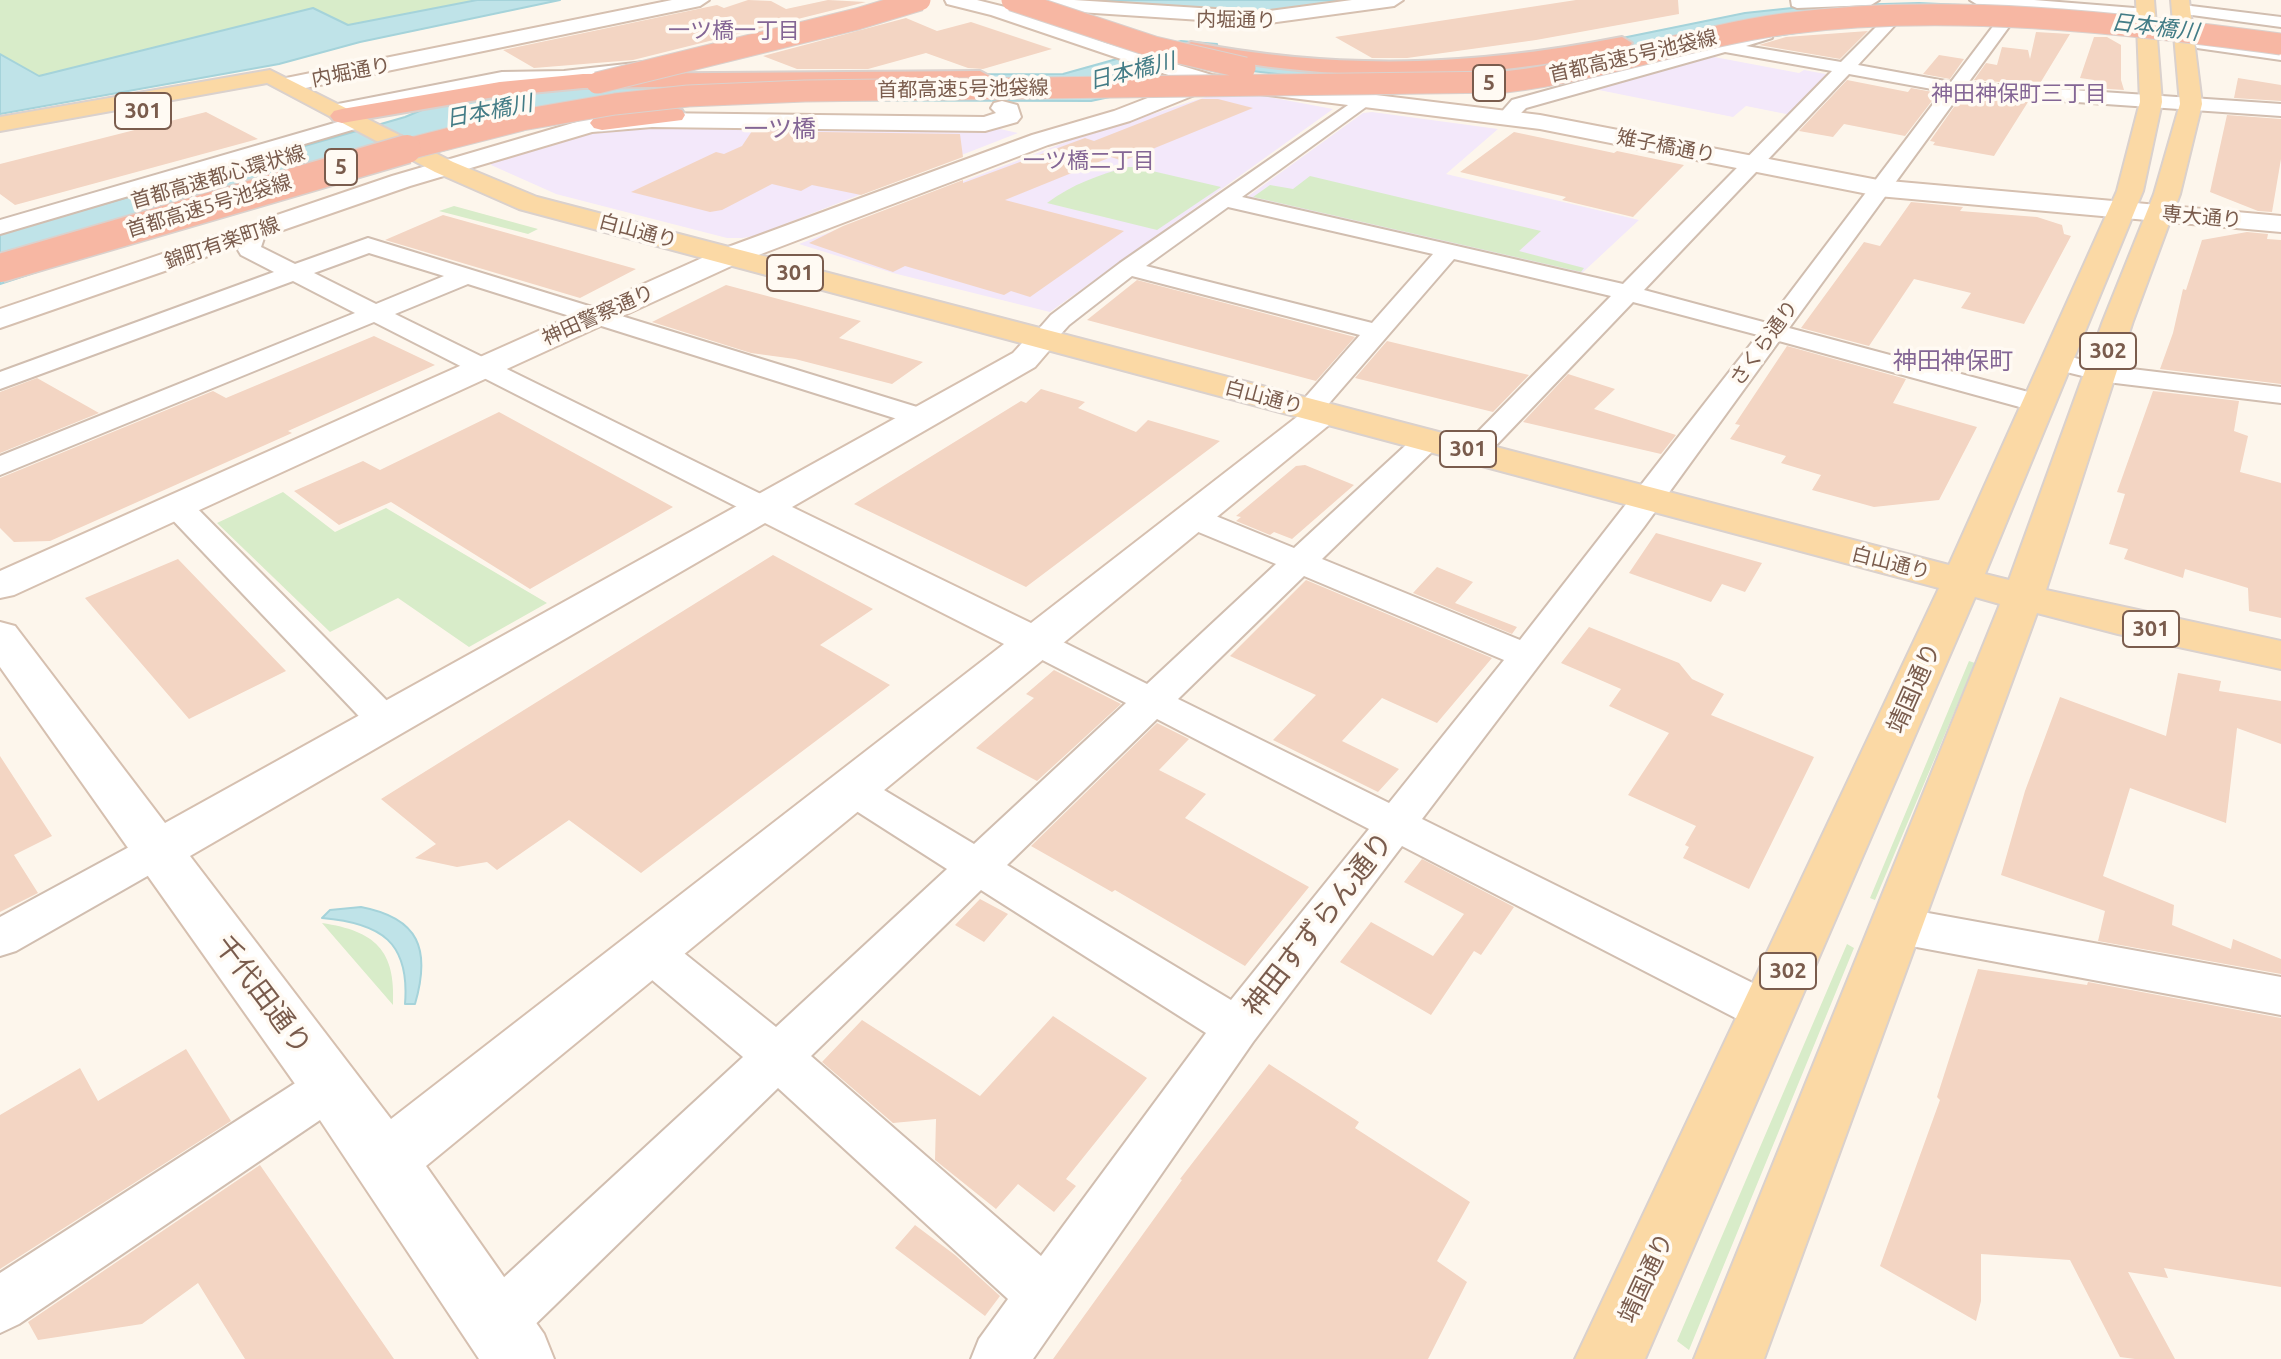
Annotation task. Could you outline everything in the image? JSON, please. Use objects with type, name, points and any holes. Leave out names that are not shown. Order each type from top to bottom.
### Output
[{"type":"highway","name":"首都高速都心環状線","points":[[0,241],[357,137],[826,24],[903,0]]},
{"type":"highway","name":"首都高速都心環状線","points":[[0,260],[558,94],[857,19],[920,0]]},
{"type":"highway","name":"首都高速5号池袋線","points":[[1012,0],[1199,59],[1283,74],[1376,80],[1454,79],[1522,73],[1739,23],[1821,13],[1969,12],[2162,22],[2281,42]]},
{"type":"highway","name":"首都高速5号池袋線","points":[[1038,0],[1115,27],[1193,48],[1254,60],[1321,68],[1470,68],[1540,60],[1622,43]]},
{"type":"highway","name":"首都高速5号池袋線","points":[[0,250],[393,137],[488,116],[594,99],[691,89],[796,84],[1460,74],[1546,61],[1725,18],[1844,6],[1955,6],[2107,17],[2281,42]]},
{"type":"highway","name":"首都高速5号池袋線","points":[[0,268],[387,154],[522,120],[615,104],[688,96],[805,91],[1478,83],[1549,77],[1607,66],[1740,31],[1832,19],[1957,16],[2162,22]]},
{"type":"highway","points":[[349,119],[386,107],[531,85],[647,79],[1279,79]]},
{"type":"highway","points":[[1064,109],[1198,94],[1335,85]]},
{"type":"highway","points":[[602,123],[674,115],[1029,113]]},
{"type":"main road","name":"靖国通り","points":[[1610,1359],[1962,581],[2122,211],[2130,191],[2151,102],[2162,22]]},
{"type":"main road","name":"302","points":[[1729,1359],[2023,597],[2160,214],[2191,104],[2162,22]]},
{"type":"main road","name":"白山通り","points":[[278,80],[444,167],[528,203],[2023,597],[2118,621],[2281,655]]},
{"type":"main road","name":"内堀通り","points":[[0,124],[278,80]]},
{"type":"main road","name":"内堀通り","points":[[0,135],[278,80]]},
{"type":"street","name":"内堀通り","points":[[278,80],[646,0]]},
{"type":"street","name":"内堀通り","points":[[278,80],[700,0]]},
{"type":"street","points":[[0,227],[349,119],[502,77],[564,76],[641,68],[903,0]]},
{"type":"street","name":"内堀通り","points":[[954,0],[1032,24],[1083,13],[1269,23],[1402,1]]},
{"type":"street","name":"内堀通り","points":[[996,0],[1251,18],[1284,17],[1402,1]]},
{"type":"street","points":[[1796,2],[1871,0]]},
{"type":"street","points":[[1978,0],[2162,22],[2281,55]]},
{"type":"street","points":[[1796,2],[1840,25]]},
{"type":"street","points":[[1099,47],[1166,22],[1168,18]]},
{"type":"street","points":[[1507,116],[1519,104],[1781,31],[1888,24],[2281,22]]},
{"type":"street","name":"雉子橋通り","points":[[1032,24],[1200,79],[1507,116],[1878,188],[2122,211]]},
{"type":"street","points":[[1475,451],[1888,24]]},
{"type":"street","name":"さくら通り","points":[[1649,497],[2003,24]]},
{"type":"street","points":[[1721,46],[1955,88],[2281,110]]},
{"type":"street","name":"神田警察通り","points":[[0,586],[730,256],[1040,140],[1161,102],[1200,79]]},
{"type":"street","points":[[0,938],[1024,360],[1060,320],[1128,268],[1228,200],[1364,100]]},
{"type":"street","points":[[444,167],[481,149],[562,124],[652,109],[1064,109],[1113,108],[1161,102]]},
{"type":"street","points":[[444,167],[602,123],[666,120],[985,124],[1009,117],[1009,110],[1002,108]]},
{"type":"street","points":[[1040,140],[1080,119],[1078,114],[1064,109]]},
{"type":"street","name":"錦町有楽町線","points":[[0,319],[444,167]]},
{"type":"street","points":[[1228,200],[1629,293],[2037,403]]},
{"type":"street","name":"専大通り","points":[[2122,211],[2281,224]]},
{"type":"street","points":[[255,232],[249,250],[1769,1013]]},
{"type":"street","points":[[0,381],[368,245],[920,417]]},
{"type":"street","points":[[384,1162],[1190,517],[1316,411],[1377,332],[1449,251]]},
{"type":"street","points":[[1128,268],[1377,332]]},
{"type":"street","points":[[0,466],[466,276]]},
{"type":"street","points":[[2055,361],[2101,372],[2281,395]]},
{"type":"street","points":[[507,1342],[779,1058],[976,867],[1429,439]]},
{"type":"street","name":"神田すずらん通り","points":[[999,1359],[1237,1028],[1649,497]]},
{"type":"street","points":[[177,506],[386,722]]},
{"type":"street","points":[[1190,517],[1527,656]]},
{"type":"street","name":"千代田通り","points":[[0,636],[331,1086],[435,1232],[507,1342]]},
{"type":"street","points":[[850,788],[1237,1028]]},
{"type":"street","points":[[1895,925],[2281,996]]},
{"type":"street","points":[[648,950],[779,1058],[1045,1296]]},
{"type":"street","points":[[0,1305],[331,1086]]},
{"type":"shaded area","points":[[1709,56],[1799,73],[1804,70],[1831,75],[1791,115],[1746,106],[1733,117],[1594,89]]},
{"type":"shaded area","points":[[1253,94],[1333,109],[1050,312],[893,273],[799,244],[1074,139],[1209,96]]},
{"type":"shaded area","points":[[1363,113],[1498,129],[1446,174],[1639,220],[1581,274],[1247,197]]},
{"type":"shaded area","points":[[633,125],[991,127],[1018,133],[742,238],[727,238],[556,194],[491,165],[492,160],[586,131]]},
{"type":"green space","points":[[0,0],[477,0],[348,26],[313,8],[38,76],[0,54]]},
{"type":"green space","points":[[1128,167],[1152,167],[1148,170],[1221,187],[1157,230],[1047,203],[1086,181]]},
{"type":"green space","points":[[1310,176],[1541,231],[1519,251],[1584,268],[1581,272],[1253,197],[1270,185],[1293,189]]},
{"type":"green space","points":[[454,206],[538,229],[528,234],[439,211]]},
{"type":"green space","points":[[283,492],[335,532],[386,508],[547,603],[469,647],[398,598],[330,632],[217,523]]},
{"type":"green space","points":[[1969,661],[1975,663],[1875,900],[1870,898]]},
{"type":"green space","points":[[322,923],[356,931],[378,946],[391,970],[393,1005]]},
{"type":"green space","points":[[1847,944],[1854,948],[1689,1350],[1677,1341]]},
{"type":"water","points":[[477,0],[560,0],[360,42],[279,64],[0,114],[0,54],[39,76],[313,8],[348,25]]},
{"type":"water","points":[[1052,0],[1366,0],[1261,15]]},
{"type":"water","name":"日本橋川","points":[[1919,3],[1984,6],[2132,30],[1897,18],[1411,90],[1202,65],[1119,95],[1091,101],[726,100],[584,111],[192,221],[0,284],[0,234],[405,117],[474,88],[735,75],[1063,74],[1181,41],[1217,44],[1218,49],[1347,64],[1514,60],[1745,13],[1811,6]]},
{"type":"water","points":[[361,907],[396,919],[416,939],[421,967],[415,1004],[405,1004],[402,965],[388,940],[361,925],[322,918],[330,910]]},
{"type":"building","points":[[748,0],[771,1],[786,9],[828,0],[866,2],[633,60],[534,68],[503,50],[717,5],[724,8]]},
{"type":"building","points":[[1576,0],[1678,0],[1679,14],[1536,40],[1407,58],[1372,58],[1335,37]]},
{"type":"building","points":[[906,18],[937,31],[971,22],[1052,49],[983,69],[968,68],[926,53],[868,69],[797,69],[763,56]]},
{"type":"building","points":[[1868,31],[1840,59],[1759,45],[1786,37]]},
{"type":"building","points":[[2036,32],[2070,34],[2039,85],[1974,80],[1986,63],[1997,65],[2002,47],[2028,50],[2030,59]]},
{"type":"building","points":[[2094,37],[2107,37],[2121,45],[2124,90],[2093,88],[2094,80],[2080,78]]},
{"type":"building","points":[[1939,55],[1964,59],[1950,79],[1923,74]]},
{"type":"building","points":[[2238,78],[2281,85],[2281,101],[2234,98]]},
{"type":"building","points":[[1847,80],[1908,92],[1911,88],[1938,93],[1905,136],[1844,124],[1833,137],[1799,131]]},
{"type":"building","points":[[1961,97],[2028,102],[1994,156],[1933,145],[1935,142],[1930,141]]},
{"type":"building","points":[[1201,99],[1218,99],[1253,108],[1123,161],[1111,157],[1005,200],[1124,231],[1030,297],[1011,291],[1004,295],[905,266],[893,272],[809,243],[843,226],[963,180],[963,183],[1085,138],[1094,141]]},
{"type":"building","points":[[206,112],[258,139],[15,205],[0,194],[0,164]]},
{"type":"building","points":[[2227,115],[2281,119],[2281,159],[2272,212],[2258,211],[2210,192]]},
{"type":"building","points":[[752,131],[960,134],[963,157],[861,195],[812,185],[801,191],[772,184],[722,210],[710,212],[631,192],[716,152],[724,154],[742,146]]},
{"type":"building","points":[[1514,132],[1684,165],[1633,217],[1562,200],[1566,197],[1460,172]]},
{"type":"building","points":[[1911,202],[1963,207],[1960,211],[2037,217],[2062,225],[2064,234],[2071,236],[2024,324],[1961,308],[1971,293],[1914,279],[1869,346],[1801,328],[1864,242],[1880,246]]},
{"type":"building","points":[[443,215],[636,269],[580,298],[385,240]]},
{"type":"building","points":[[2247,232],[2268,234],[2267,239],[2281,240],[2281,384],[2160,369],[2173,333],[2183,289],[2186,290],[2202,240]]},
{"type":"building","points":[[1137,280],[1355,337],[1316,381],[1087,320]]},
{"type":"building","points":[[726,285],[861,321],[839,338],[923,362],[892,384],[795,359],[751,353],[652,322]]},
{"type":"building","points":[[374,336],[435,365],[50,541],[14,542],[0,528],[0,478],[213,391],[226,398]]},
{"type":"building","points":[[1387,341],[1529,375],[1493,412],[1355,378]]},
{"type":"building","points":[[1787,346],[1906,379],[1893,403],[1977,427],[1939,500],[1874,507],[1812,490],[1821,475],[1781,463],[1786,456],[1730,439],[1740,425],[1735,424]]},
{"type":"building","points":[[1568,374],[1615,389],[1594,409],[1676,435],[1661,454],[1523,422]]},
{"type":"building","points":[[37,378],[99,413],[0,453],[0,392]]},
{"type":"building","points":[[1041,389],[1085,402],[1078,408],[1136,432],[1148,420],[1220,441],[1026,587],[854,504],[1021,401],[1026,403]]},
{"type":"building","points":[[2153,391],[2239,401],[2234,431],[2248,436],[2240,472],[2281,483],[2281,618],[2249,611],[2248,588],[2185,569],[2183,578],[2124,559],[2128,549],[2109,544],[2125,494],[2117,492]]},
{"type":"building","points":[[499,412],[673,507],[530,589],[391,502],[339,525],[294,491],[363,461],[380,470]]},
{"type":"building","points":[[1305,465],[1354,485],[1292,539],[1274,532],[1270,535],[1236,521],[1241,517],[1236,516],[1296,466]]},
{"type":"building","points":[[1656,533],[1762,563],[1745,592],[1722,584],[1711,602],[1629,573]]},
{"type":"building","points":[[773,555],[873,609],[820,645],[890,685],[641,873],[569,820],[497,870],[487,862],[457,867],[415,858],[436,844],[381,799]]},
{"type":"building","points":[[178,559],[286,671],[189,719],[85,598]]},
{"type":"building","points":[[1437,567],[1473,582],[1455,603],[1517,627],[1512,634],[1413,593]]},
{"type":"building","points":[[1306,580],[1492,658],[1437,723],[1382,698],[1342,741],[1399,769],[1378,792],[1273,740],[1316,695],[1230,656]]},
{"type":"building","points":[[1589,627],[1679,663],[1692,679],[1724,694],[1711,715],[1814,757],[1749,889],[1683,858],[1689,847],[1685,845],[1696,826],[1628,795],[1669,733],[1609,706],[1621,689],[1561,663]]},
{"type":"building","points":[[1054,670],[1121,704],[1037,781],[976,748],[1034,698],[1026,694]]},
{"type":"building","points":[[2178,673],[2221,681],[2219,691],[2281,701],[2281,744],[2237,728],[2226,823],[2130,788],[2103,876],[2174,905],[2172,925],[2231,949],[2233,939],[2281,959],[2281,974],[2098,941],[2105,911],[2001,875],[2025,791],[2060,697],[2166,736]]},
{"type":"building","points":[[1157,723],[1189,739],[1159,770],[1206,794],[1185,818],[1309,887],[1245,966],[1115,890],[1112,892],[1031,846]]},
{"type":"building","points":[[0,756],[52,836],[14,855],[38,893],[0,912]]},
{"type":"building","points":[[1422,859],[1514,907],[1481,955],[1474,951],[1431,1015],[1340,962],[1371,922],[1433,956],[1464,914],[1404,882]]},
{"type":"building","points":[[980,899],[1008,914],[984,942],[955,925]]},
{"type":"building","points":[[1978,969],[2087,985],[2088,982],[2281,1018],[2281,1287],[2164,1268],[2168,1278],[2128,1272],[2175,1359],[2135,1359],[2120,1357],[2070,1260],[1981,1254],[1981,1301],[1976,1321],[1880,1266],[1940,1100],[1937,1097]]},
{"type":"building","points":[[1053,1016],[1147,1078],[1066,1179],[1076,1186],[1054,1212],[1018,1184],[996,1209],[935,1160],[936,1119],[893,1123],[822,1062],[862,1020],[980,1096]]},
{"type":"building","points":[[186,1049],[231,1121],[0,1269],[0,1115],[80,1068],[98,1101]]},
{"type":"building","points":[[1269,1064],[1359,1122],[1355,1128],[1470,1202],[1437,1261],[1467,1282],[1428,1359],[1053,1359],[1180,1179]]},
{"type":"building","points":[[260,1165],[394,1359],[245,1359],[198,1283],[142,1324],[38,1340],[28,1322]]},
{"type":"building","points":[[915,1225],[955,1255],[1000,1296],[985,1316],[895,1248]]},
{"type":"district","name":"一ツ橋一丁目","points":[[734,31]]},
{"type":"district","name":"神田神保町三丁目","points":[[2019,94]]},
{"type":"district","name":"一ツ橋","points":[[780,129]]},
{"type":"district","name":"一ツ橋二丁目","points":[[1089,161]]},
{"type":"district","name":"神田神保町","points":[[1953,361]]}]
